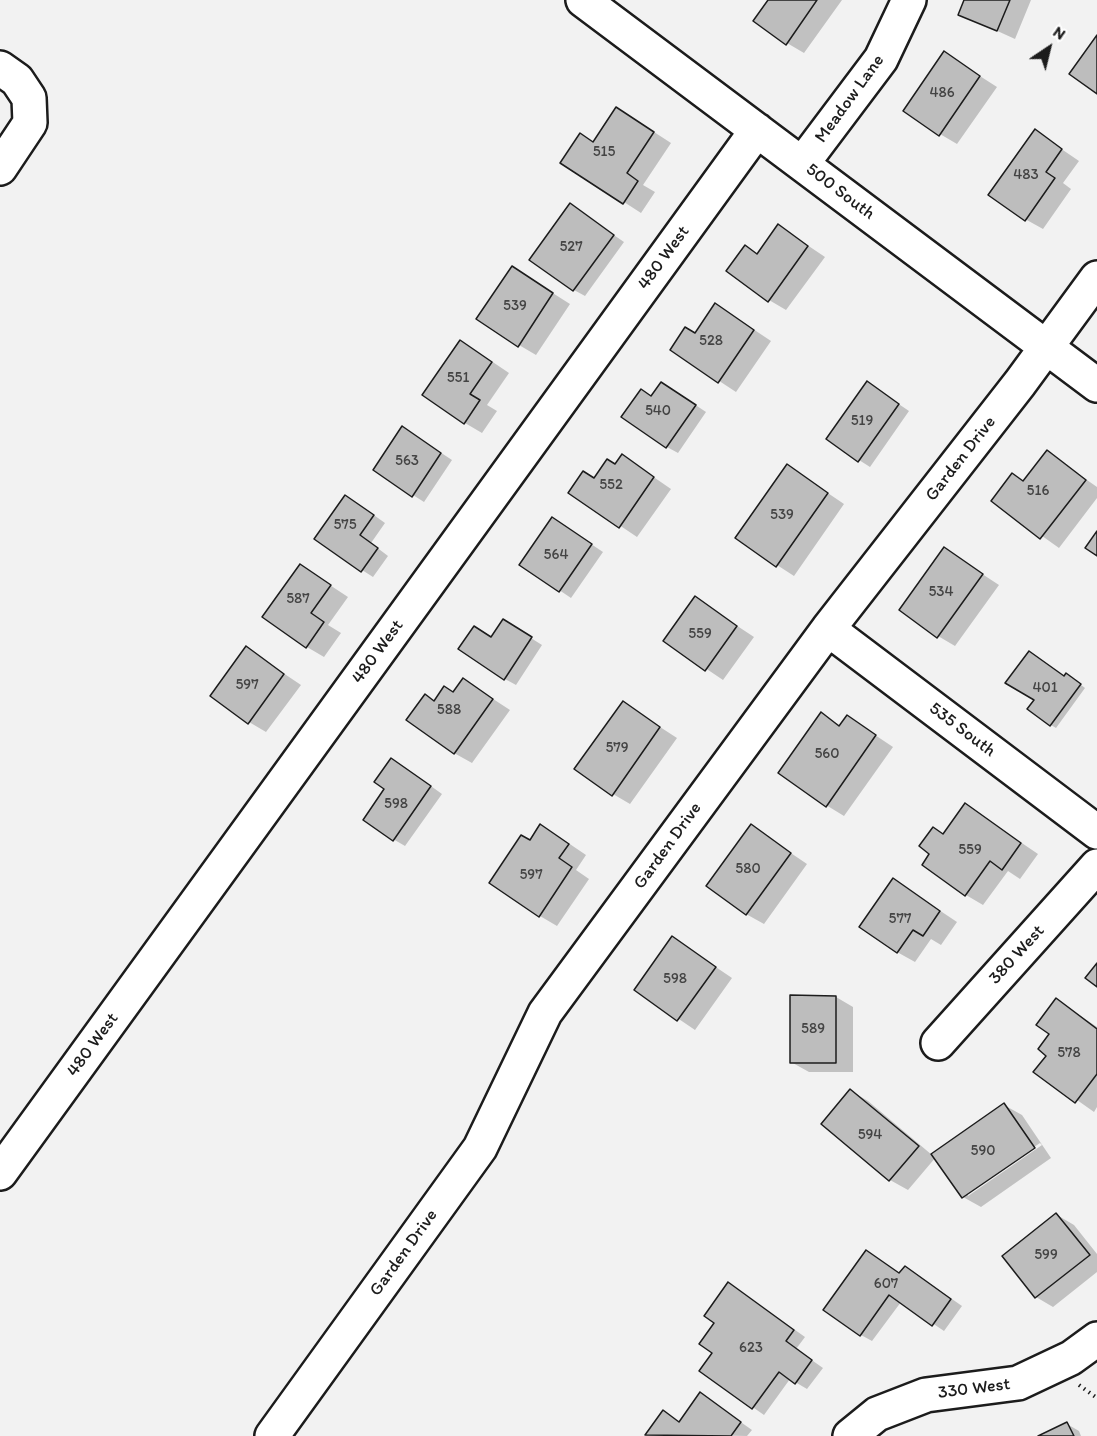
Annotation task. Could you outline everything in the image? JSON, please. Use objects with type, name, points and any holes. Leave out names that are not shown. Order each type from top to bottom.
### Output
[{"type":"street","name":"500 South","points":[[583,0],[1097,385]]},
{"type":"street","name":"Meadow Lane","points":[[802,164],[881,59],[909,0]]},
{"type":"street","points":[[0,68],[17,80],[29,98],[30,123],[0,168]]},
{"type":"street","name":"480 West","points":[[0,1173],[757,130]]},
{"type":"street","name":"Garden Drive","points":[[272,1436],[480,1148],[545,1013],[828,629],[1047,347],[1097,278]]},
{"type":"street","name":"535 South","points":[[828,629],[1097,832]]},
{"type":"street","name":"380 West","points":[[938,1043],[1097,866]]},
{"type":"street","name":"330 West","points":[[850,1436],[877,1414],[926,1395],[1018,1383],[1071,1358],[1097,1339]]},
{"type":"path","points":[[1076,1383],[1097,1398]]},
{"type":"building","points":[[768,0],[817,0],[786,45],[753,21]]},
{"type":"building","points":[[964,0],[1010,0],[997,31],[958,15]]},
{"type":"building","points":[[1097,35],[1097,94],[1069,74]]},
{"type":"building","points":[[944,51],[980,76],[939,136],[903,111]]},
{"type":"building","points":[[616,107],[654,132],[627,173],[638,181],[623,204],[560,163],[580,133],[593,142]]},
{"type":"building","points":[[1035,129],[1062,149],[1046,172],[1055,178],[1025,221],[988,195]]},
{"type":"building","points":[[570,203],[614,235],[573,291],[529,260]]},
{"type":"building","points":[[778,224],[808,246],[768,302],[726,271],[745,245],[757,254]]},
{"type":"building","points":[[512,266],[553,293],[518,347],[476,319]]},
{"type":"building","points":[[715,303],[754,330],[718,383],[670,350],[685,327],[695,333]]},
{"type":"building","points":[[460,340],[492,362],[470,394],[480,400],[464,424],[422,395]]},
{"type":"building","points":[[867,381],[899,404],[858,462],[826,439]]},
{"type":"building","points":[[661,382],[696,405],[666,448],[621,417],[641,389],[651,396]]},
{"type":"building","points":[[402,426],[441,453],[412,497],[373,470]]},
{"type":"building","points":[[1047,450],[1086,480],[1040,539],[991,501],[1012,473],[1023,481]]},
{"type":"building","points":[[622,454],[654,477],[619,528],[568,493],[583,471],[594,478],[607,459],[615,464]]},
{"type":"building","points":[[787,464],[828,493],[776,567],[735,538]]},
{"type":"building","points":[[345,495],[374,515],[360,535],[378,548],[361,572],[314,539]]},
{"type":"building","points":[[552,517],[592,544],[559,592],[519,565]]},
{"type":"building","points":[[1097,531],[1097,556],[1085,548]]},
{"type":"building","points":[[944,547],[983,574],[937,638],[899,610]]},
{"type":"building","points":[[300,564],[331,585],[311,613],[324,622],[306,648],[262,617]]},
{"type":"building","points":[[695,596],[737,626],[705,671],[663,641]]},
{"type":"building","points":[[503,619],[532,637],[504,680],[458,649],[474,626],[491,637]]},
{"type":"building","points":[[246,646],[284,674],[248,724],[210,696]]},
{"type":"building","points":[[1029,651],[1064,676],[1066,673],[1081,684],[1050,726],[1027,709],[1034,700],[1005,683]]},
{"type":"building","points":[[463,678],[493,699],[454,754],[406,720],[425,694],[434,701],[444,686],[453,692]]},
{"type":"building","points":[[623,701],[660,727],[612,796],[574,769]]},
{"type":"building","points":[[821,712],[839,726],[847,715],[876,735],[826,807],[778,773]]},
{"type":"building","points":[[391,758],[431,786],[393,841],[363,820],[384,789],[374,782]]},
{"type":"building","points":[[965,803],[1021,843],[1002,870],[990,861],[965,896],[922,865],[929,854],[919,846],[933,827],[943,834]]},
{"type":"building","points":[[540,824],[569,844],[559,858],[572,867],[539,917],[489,883],[521,835],[530,840]]},
{"type":"building","points":[[751,824],[791,853],[746,915],[706,886]]},
{"type":"building","points":[[893,878],[940,911],[923,936],[913,930],[897,953],[859,927]]},
{"type":"building","points":[[672,936],[716,967],[677,1021],[634,990]]},
{"type":"building","points":[[1097,963],[1097,987],[1085,978]]},
{"type":"building","points":[[790,995],[836,996],[836,1063],[790,1063]]},
{"type":"building","points":[[1056,998],[1097,1029],[1097,1074],[1075,1103],[1033,1072],[1046,1056],[1038,1049],[1049,1034],[1036,1025]]},
{"type":"building","points":[[850,1089],[919,1146],[889,1181],[821,1124]]},
{"type":"building","points":[[1004,1103],[1035,1148],[962,1198],[931,1154]]},
{"type":"building","points":[[1056,1213],[1090,1255],[1035,1298],[1002,1256]]},
{"type":"building","points":[[866,1250],[899,1273],[905,1266],[951,1299],[932,1326],[889,1295],[860,1336],[823,1310]]},
{"type":"building","points":[[728,1282],[794,1330],[786,1341],[812,1360],[795,1384],[779,1372],[752,1409],[699,1371],[712,1353],[699,1344],[714,1323],[704,1316]]},
{"type":"building","points":[[700,1392],[741,1422],[731,1436],[645,1435],[663,1410],[679,1422]]},
{"type":"building","points":[[1067,1422],[1074,1436],[1038,1436]]}]
